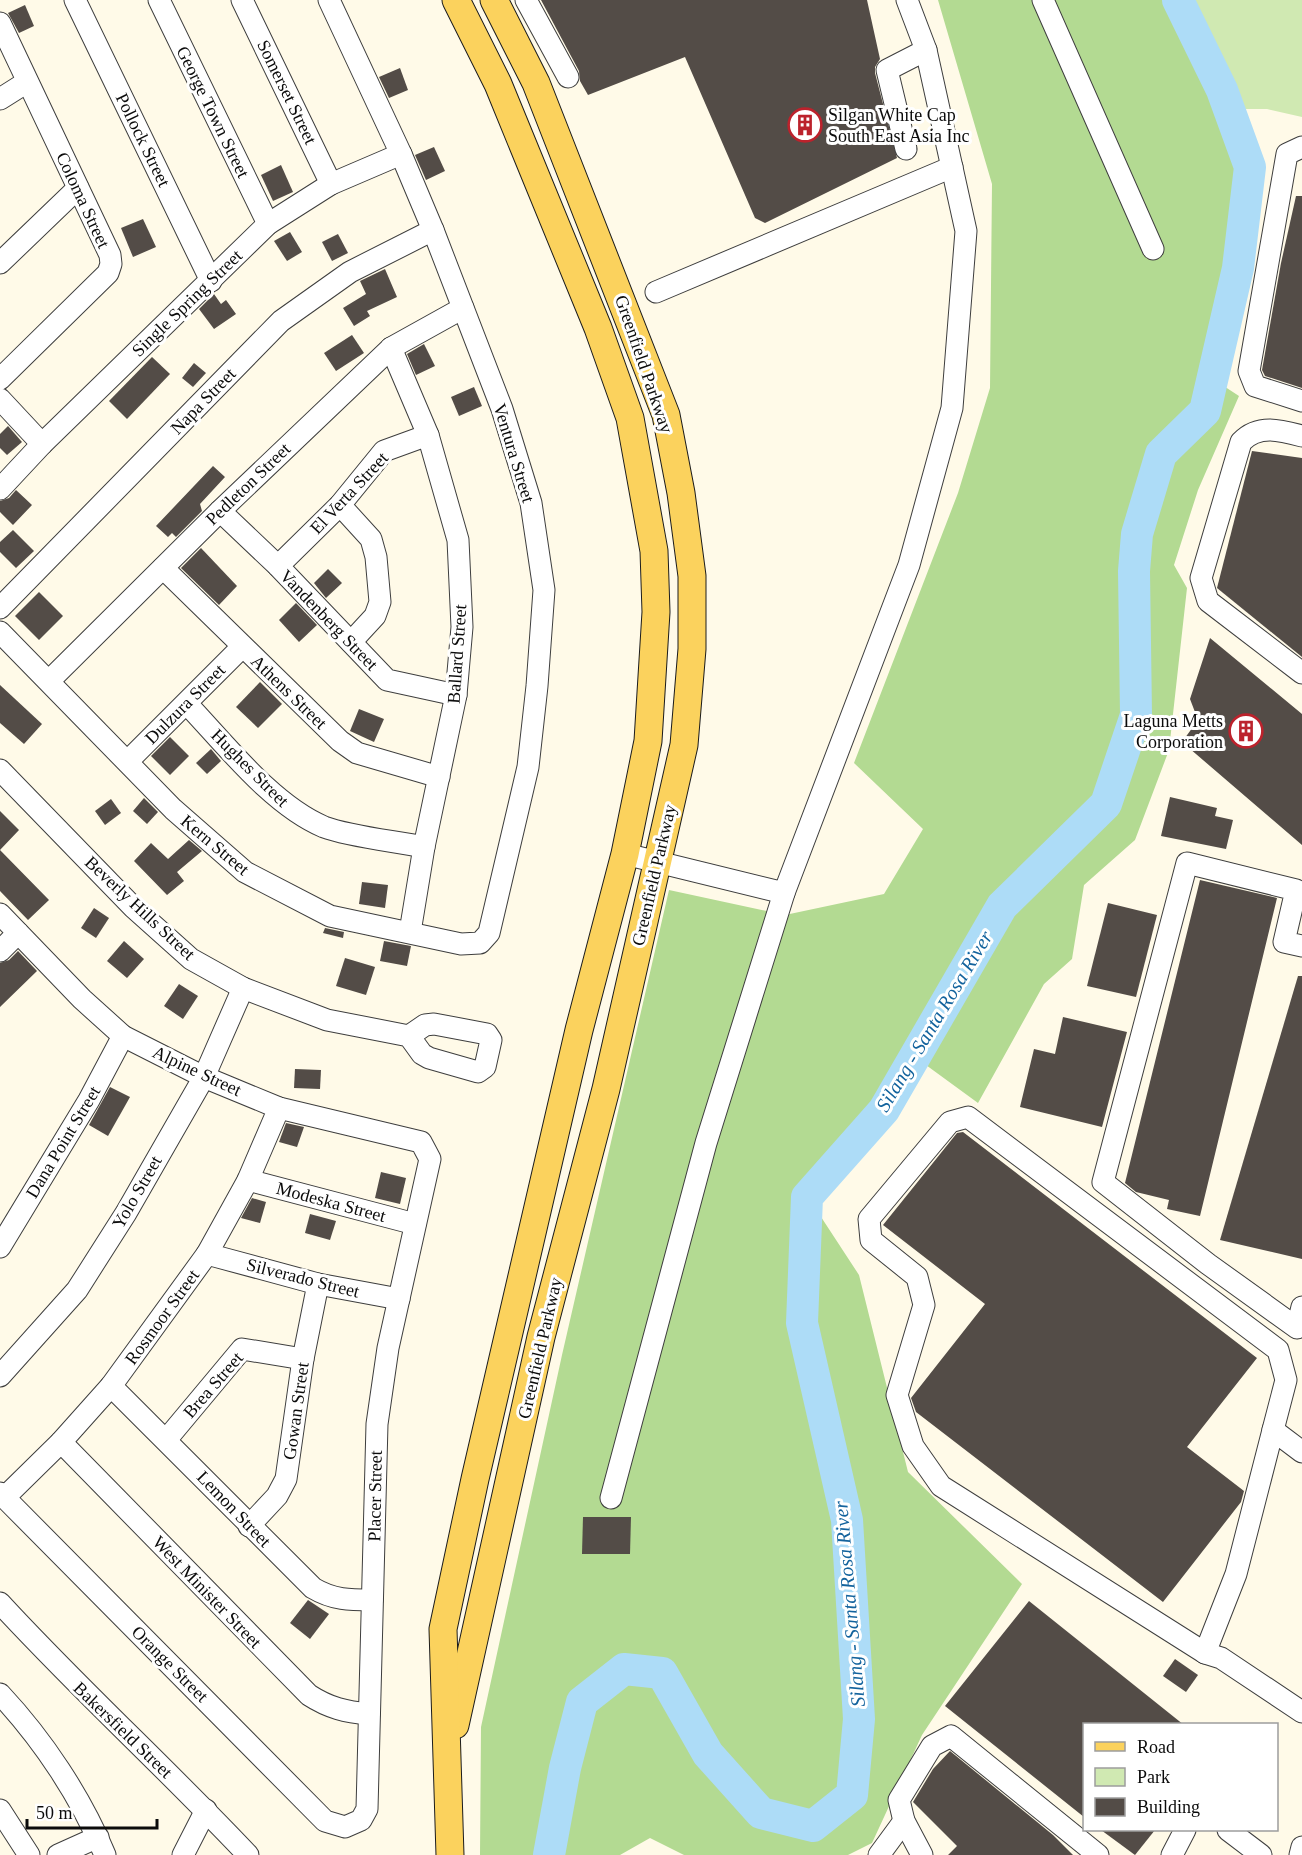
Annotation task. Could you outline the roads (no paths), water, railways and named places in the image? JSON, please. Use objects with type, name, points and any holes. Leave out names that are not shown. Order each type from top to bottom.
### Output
[{"type":"main road","name":"Greenfield Parkway","points":[[450,1855],[443,1629],[475,1479],[579,1030],[625,854],[648,741],[656,612],[654,551],[644,483],[630,418],[598,328],[498,84],[456,0]]},
{"type":"main road","name":"Greenfield Parkway","points":[[446,1767],[541,1337],[606,1089],[684,745],[692,649],[692,576],[681,493],[666,415],[536,83],[494,0]]},
{"type":"street","name":"Pollock Street","points":[[75,0],[210,280]]},
{"type":"street","name":"George Town Street","points":[[159,0],[268,224]]},
{"type":"street","name":"Somerset Street","points":[[242,0],[331,184]]},
{"type":"street","name":"Ventura Street","points":[[329,0],[401,154],[433,230],[502,410],[531,503],[544,590],[528,766],[489,933]]},
{"type":"street","points":[[526,0],[568,76]]},
{"type":"street","points":[[610,1498],[706,1143],[784,893],[909,565],[952,408],[966,231],[926,50],[907,0]]},
{"type":"street","points":[[1043,0],[1153,249]]},
{"type":"street","name":"Coloma Street","points":[[0,23],[110,255],[111,264],[108,273],[0,379]]},
{"type":"street","points":[[906,149],[887,70],[926,50]]},
{"type":"street","points":[[0,99],[27,82]]},
{"type":"street","points":[[1302,147],[1287,154],[1249,371],[1255,386],[1302,401]]},
{"type":"street","name":"Single Spring Street","points":[[0,489],[42,444],[268,224],[331,184],[401,154]]},
{"type":"street","points":[[656,292],[952,167]]},
{"type":"street","points":[[0,263],[78,188]]},
{"type":"street","name":"Napa Street","points":[[0,608],[281,321],[350,272],[433,230]]},
{"type":"street","name":"Pedleton Street","points":[[50,681],[220,510],[391,348],[463,308]]},
{"type":"street","name":"Ballard Street","points":[[391,348],[428,435],[458,540],[462,627],[456,695],[424,847],[410,932]]},
{"type":"street","points":[[0,399],[42,444]]},
{"type":"street","points":[[1302,436],[1262,430],[1249,434],[1241,442],[1201,578],[1208,601],[1302,673]]},
{"type":"street","name":"El Verta Street","points":[[278,566],[340,505],[384,451],[428,435]]},
{"type":"street","points":[[340,505],[370,539],[376,557],[380,602],[375,616],[351,642]]},
{"type":"street","name":"Vandenberg Street","points":[[220,510],[278,566],[387,680],[456,695]]},
{"type":"street","name":"Athens Street","points":[[163,568],[340,741],[357,753],[438,777]]},
{"type":"street","name":"Kern Street","points":[[0,633],[50,681],[173,809],[245,872],[330,916],[461,944],[480,943],[489,933]]},
{"type":"street","name":"Dulzura Street","points":[[128,762],[243,647]]},
{"type":"street","name":"Hughes Street","points":[[187,704],[264,784],[294,810],[326,827],[424,847]]},
{"type":"street","name":"Beverly Hills Street","points":[[0,770],[150,922],[191,959],[243,988],[327,1020],[409,1036]]},
{"type":"street","points":[[625,854],[784,893]]},
{"type":"street","points":[[1302,946],[1284,942],[1296,890],[1187,863],[1103,1182],[1208,1264],[1296,1328],[1302,1308]]},
{"type":"street","name":"Alpine Street","points":[[0,914],[82,999],[123,1036],[204,1077],[279,1108],[421,1142],[430,1159]]},
{"type":"street","points":[[0,951],[18,933]]},
{"type":"street","name":"Yolo Street","points":[[0,1376],[77,1290],[126,1213],[204,1077],[243,988]]},
{"type":"street","name":"Dana Point Street","points":[[0,1246],[84,1110],[123,1036]]},
{"type":"street","name":"Rosmoor Street","points":[[2,1495],[61,1442],[111,1386],[207,1254],[248,1180],[279,1108]]},
{"type":"street","points":[[1205,1653],[1236,1574],[1286,1380],[1278,1350],[968,1117],[950,1122],[869,1219],[872,1240],[917,1277],[924,1305],[897,1395],[913,1446],[941,1486],[1205,1653],[1221,1659],[1302,1712]]},
{"type":"street","name":"Placer Street","points":[[345,1827],[361,1820],[367,1809],[377,1424],[399,1299],[430,1159]]},
{"type":"street","name":"Modeska Street","points":[[248,1180],[415,1224]]},
{"type":"street","name":"Silverado Street","points":[[207,1254],[318,1284],[399,1299]]},
{"type":"street","name":"Gowan Street","points":[[249,1526],[277,1496],[286,1479],[303,1359],[318,1284]]},
{"type":"street","name":"Brea Street","points":[[166,1440],[242,1349],[303,1359]]},
{"type":"street","name":"Lemon Street","points":[[111,1386],[313,1588],[327,1597],[372,1600]]},
{"type":"street","points":[[1273,1430],[1302,1452]]},
{"type":"street","name":"West Minister Street","points":[[61,1442],[309,1695],[324,1705],[342,1711],[369,1714]]},
{"type":"street","name":"Orange Street","points":[[2,1495],[325,1821],[345,1827]]},
{"type":"street","name":"Bakersfield Street","points":[[0,1603],[59,1668],[206,1810],[248,1855]]},
{"type":"street","points":[[0,1694],[34,1734],[68,1785],[102,1846],[58,1855]]},
{"type":"street","points":[[922,1855],[903,1821],[898,1800],[932,1746],[951,1736],[1098,1855]]},
{"type":"street","points":[[0,1810],[29,1855]]},
{"type":"street","points":[[183,1855],[206,1810]]},
{"type":"street","points":[[879,1855],[903,1821]]},
{"type":"street","points":[[1172,1855],[1184,1831]]},
{"type":"street","points":[[1229,1831],[1261,1855]]},
{"type":"street","points":[[1300,1855],[1302,1847]]},
{"type":"waterway","name":"Silang - Santa Rosa River","points":[[549,1855],[565,1768],[582,1702],[624,1669],[662,1673],[708,1754],[761,1813],[813,1826],[852,1795],[859,1719],[847,1520],[802,1323],[807,1197],[884,1110],[1002,906],[1106,804],[1136,715],[1134,571],[1137,534],[1161,454],[1205,411],[1238,268],[1250,167],[1222,90],[1178,0]]},
{"type":"place","name":"Silgan White Cap South East Asia Inc","points":[[805,125]]},
{"type":"place","name":"Laguna Metts Corporation","points":[[1246,731]]}]
